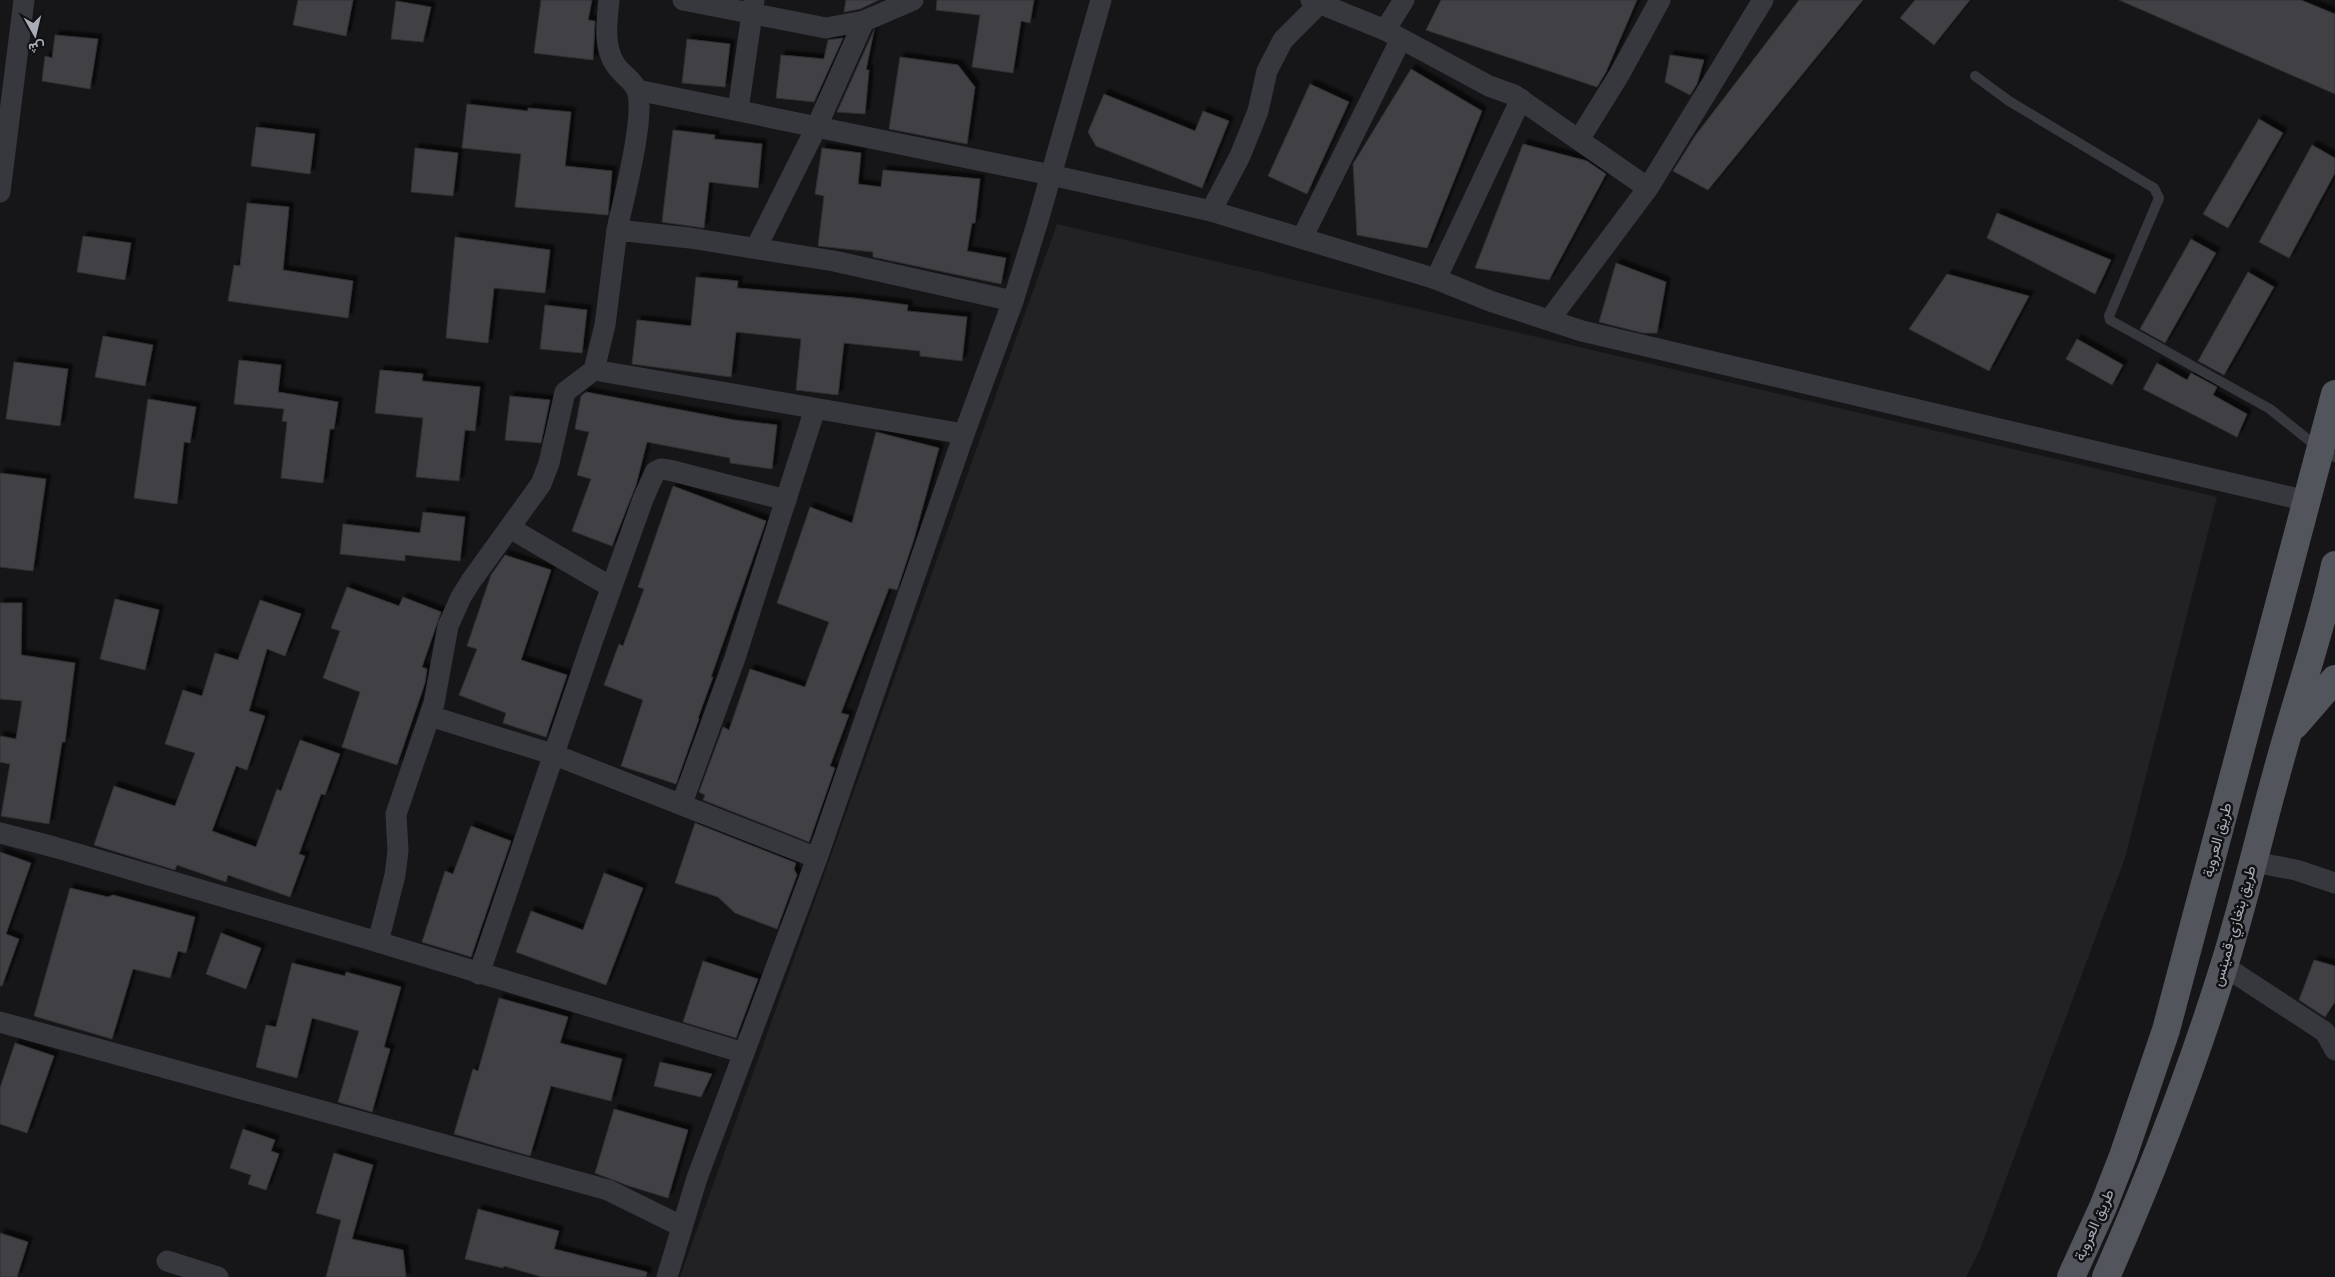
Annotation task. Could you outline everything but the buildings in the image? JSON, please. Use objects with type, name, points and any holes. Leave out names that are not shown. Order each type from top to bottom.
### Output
[{"type":"main road","name":"طريق العروبة","points":[[2071,1277],[2123,1156],[2166,1030],[2307,501],[2328,453],[2335,394]]},
{"type":"main road","name":"طريق بنغازي-قمينس","points":[[2106,1277],[2154,1167],[2179,1102],[2224,966],[2287,734],[2330,614],[2335,565]]},
{"type":"main road","points":[[2287,734],[2335,679]]},
{"type":"street","points":[[0,192],[24,0]]},
{"type":"street","points":[[378,942],[395,876],[398,851],[396,814],[430,716],[448,626],[470,581],[534,497],[546,474],[565,392],[594,370],[605,325],[617,230],[639,123],[636,90],[614,64],[609,49],[607,18],[609,0]]},
{"type":"street","points":[[683,0],[753,6],[826,28],[864,21],[913,0]]},
{"type":"street","points":[[668,1277],[681,1226],[817,858],[964,434],[1013,301],[1101,0]]},
{"type":"street","points":[[1302,238],[1393,35],[1404,0]]},
{"type":"street","points":[[1580,138],[1619,76],[1660,0]]},
{"type":"street","points":[[1550,319],[1648,188],[1763,0]]},
{"type":"street","points":[[1211,211],[1240,156],[1258,112],[1267,71],[1283,40],[1315,2],[1393,35],[1489,86],[1521,99],[1580,138],[1648,188]]},
{"type":"street","points":[[738,110],[753,6]]},
{"type":"street","points":[[756,248],[817,126],[864,21]]},
{"type":"street","points":[[636,90],[1051,175],[1211,211],[1436,279],[1490,300],[1582,331],[2307,501]]},
{"type":"street","points":[[1436,279],[1521,99]]},
{"type":"street","points":[[617,230],[756,248],[896,273],[1013,301]]},
{"type":"street","points":[[594,370],[964,434]]},
{"type":"street","points":[[682,803],[734,658],[815,409]]},
{"type":"street","points":[[479,974],[611,587],[651,480],[658,470],[669,470],[786,500]]},
{"type":"street","points":[[510,528],[611,587]]},
{"type":"street","points":[[430,716],[555,755],[682,803],[817,858]]},
{"type":"street","points":[[0,833],[63,849],[378,942],[744,1053]]},
{"type":"street","points":[[2253,862],[2296,870],[2335,883]]},
{"type":"street","points":[[2224,966],[2325,1032],[2335,1050]]},
{"type":"street","points":[[0,1022],[608,1190],[681,1226]]},
{"type":"street","points":[[167,1261],[218,1277]]},
{"type":"lane","points":[[1975,76],[2009,101],[2154,188],[2158,193],[2159,198],[2109,316],[2110,320],[2270,409],[2328,453]]},
{"type":"shaded area","points":[[1057,224],[2217,497],[2125,858],[1980,1249],[1966,1277],[680,1277]]}]
